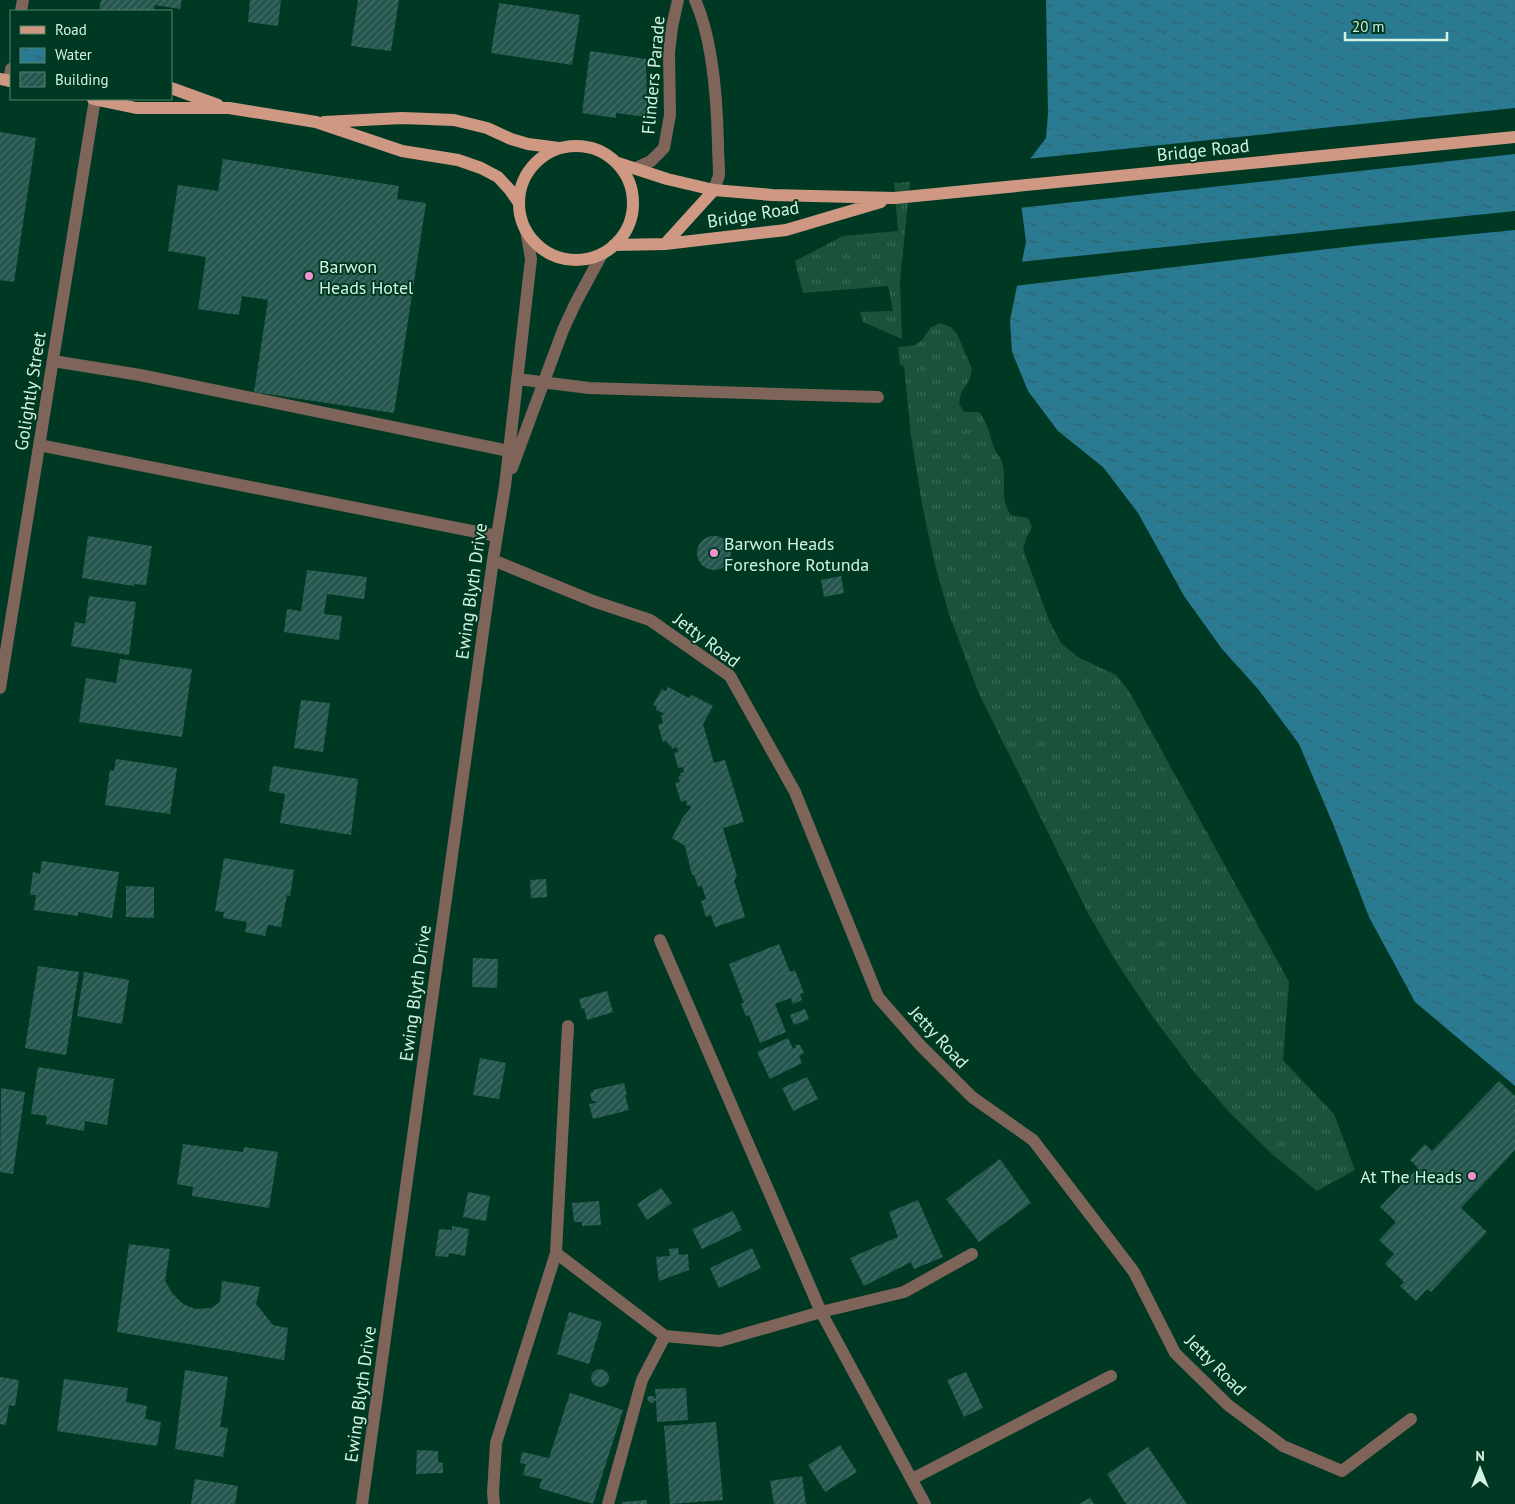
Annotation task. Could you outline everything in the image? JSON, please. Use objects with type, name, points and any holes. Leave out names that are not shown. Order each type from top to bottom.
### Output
[{"type":"main road","points":[[172,88],[229,108]]},
{"type":"main road","points":[[99,100],[136,108],[229,108],[316,122],[402,151],[458,160],[481,168],[498,177],[519,203]]},
{"type":"main road","points":[[316,122],[402,118],[454,120],[487,128],[511,139],[528,144],[560,148],[581,146],[601,151],[618,163],[628,179],[633,196],[632,214],[626,231],[614,245],[602,254],[585,259],[568,259],[551,254],[537,244],[526,230],[520,217],[519,203],[522,184],[530,168],[544,156],[560,148]]},
{"type":"main road","name":"Bridge Road","points":[[618,163],[667,179],[714,190],[772,195],[895,198],[1515,137]]},
{"type":"main road","points":[[665,244],[714,190]]},
{"type":"main road","name":"Bridge Road","points":[[614,245],[665,244],[786,230],[895,198]]},
{"type":"street","name":"Flinders Parade","points":[[636,168],[651,161],[664,148],[670,115],[669,53],[678,0]]},
{"type":"street","points":[[695,0],[702,15],[704,25],[713,74],[717,113],[719,177],[714,190]]},
{"type":"street","name":"Golightly Street","points":[[0,688],[94,100]]},
{"type":"street","name":"Ewing Blyth Drive","points":[[362,1504],[493,560],[505,486],[531,259],[526,230]]},
{"type":"street","name":"Ewing Blyth Drive","points":[[505,486],[571,312],[602,254]]},
{"type":"street","points":[[53,361],[140,375],[509,450]]},
{"type":"street","points":[[517,379],[595,388],[878,397]]},
{"type":"street","points":[[40,445],[497,536]]},
{"type":"street","name":"Jetty Road","points":[[493,560],[593,601],[650,620],[730,676],[795,792],[878,997],[921,1046],[972,1097],[1033,1140],[1134,1272],[1174,1353],[1228,1405],[1283,1446],[1342,1471],[1411,1419]]},
{"type":"street","points":[[660,940],[821,1312],[925,1504]]},
{"type":"street","points":[[494,1504],[496,1443],[556,1253],[568,1026]]},
{"type":"street","points":[[556,1253],[666,1336],[720,1341],[821,1312],[904,1292],[972,1254]]},
{"type":"street","points":[[608,1504],[642,1380],[666,1336]]},
{"type":"street","points":[[912,1479],[1111,1376]]},
{"type":"green space","points":[[910,182],[900,281],[902,339],[863,322],[860,312],[893,311],[888,286],[803,293],[795,261],[843,236],[898,231],[894,183]]},
{"type":"green space","points":[[940,323],[951,327],[957,334],[972,369],[970,379],[961,393],[959,404],[964,412],[979,412],[983,417],[1004,469],[1004,495],[1007,508],[1011,515],[1028,518],[1032,527],[1023,549],[1049,620],[1061,643],[1078,657],[1116,675],[1129,691],[1289,982],[1283,1060],[1334,1114],[1355,1170],[1317,1191],[1274,1156],[1229,1112],[1195,1073],[1155,1020],[1117,963],[1089,915],[979,694],[949,614],[935,565],[922,504],[911,436],[904,366],[900,365],[898,347],[915,345],[922,340],[931,327]]},
{"type":"water","points":[[1046,0],[1515,0],[1515,1086],[1415,1002],[1369,917],[1333,824],[1299,744],[1258,689],[1222,649],[1184,596],[1138,513],[1103,467],[1058,431],[1028,391],[1012,352],[1010,320],[1026,242],[1019,188],[1024,167],[1046,138],[1048,113]]},
{"type":"pier","points":[[1515,108],[1515,154],[1019,208],[1017,189],[1021,166],[1027,159]]},
{"type":"pier","points":[[1515,211],[1515,230],[1362,245],[1014,286],[1019,262]]},
{"type":"building","points":[[101,0],[182,0],[180,9],[155,5],[154,10],[99,10]]},
{"type":"building","points":[[250,0],[281,0],[278,26],[248,22]]},
{"type":"building","points":[[358,0],[399,0],[391,51],[351,46]]},
{"type":"building","points":[[499,3],[580,15],[572,65],[491,53]]},
{"type":"building","points":[[590,51],[646,59],[647,105],[645,117],[616,113],[616,118],[582,113]]},
{"type":"building","points":[[0,132],[36,138],[14,282],[0,280]]},
{"type":"building","name":"Barwon Heads Hotel","points":[[223,159],[399,186],[397,199],[426,203],[394,413],[254,392],[268,300],[242,296],[239,315],[198,309],[206,257],[168,251],[178,185],[218,191]]},
{"type":"building","points":[[88,536],[152,546],[146,585],[134,584],[134,586],[82,578]]},
{"type":"building","name":"Barwon Heads Foreshore Rotunda","points":[[714,536],[721,537],[726,541],[730,546],[730,560],[726,565],[721,569],[714,570],[707,569],[702,565],[698,560],[697,553],[698,546],[702,541],[707,537]]},
{"type":"building","points":[[307,570],[367,577],[364,599],[327,594],[324,614],[342,616],[339,640],[284,632],[287,609],[301,611]]},
{"type":"building","points":[[841,576],[844,593],[824,597],[821,580]]},
{"type":"building","points":[[89,596],[136,602],[129,655],[71,646],[75,622],[85,624]]},
{"type":"building","points":[[120,659],[192,669],[182,737],[79,722],[86,678],[116,683]]},
{"type":"building","points":[[668,687],[689,698],[692,695],[713,706],[703,724],[714,763],[725,760],[744,822],[723,828],[737,876],[734,880],[745,917],[715,927],[711,915],[706,917],[701,901],[706,899],[702,886],[698,887],[694,875],[692,875],[685,846],[672,838],[683,817],[691,808],[690,805],[687,806],[686,800],[681,802],[675,783],[680,782],[678,777],[681,776],[680,773],[684,772],[683,767],[678,768],[674,753],[678,752],[677,747],[672,749],[667,741],[663,742],[658,725],[663,723],[661,715],[665,714],[656,710],[657,707],[653,705],[662,689],[666,691]]},
{"type":"building","points":[[301,700],[330,703],[323,752],[294,748]]},
{"type":"building","points":[[116,759],[177,768],[170,814],[105,805],[110,770],[114,771]]},
{"type":"building","points":[[273,766],[358,779],[351,835],[280,823],[285,794],[269,791]]},
{"type":"building","points":[[224,858],[294,870],[290,896],[287,895],[281,927],[268,925],[265,936],[245,932],[247,922],[223,918],[224,912],[215,911]]},
{"type":"building","points":[[42,861],[119,872],[112,918],[78,912],[78,916],[34,910],[36,895],[30,895],[33,872],[40,874]]},
{"type":"building","points":[[546,879],[547,897],[531,898],[530,880]]},
{"type":"building","points":[[126,886],[154,887],[154,918],[126,917]]},
{"type":"building","points":[[779,944],[790,972],[795,970],[804,993],[800,994],[802,1000],[793,1004],[791,998],[775,1004],[786,1032],[760,1043],[749,1015],[746,1016],[741,1004],[744,1003],[729,964]]},
{"type":"building","points":[[473,958],[498,959],[497,988],[472,987]]},
{"type":"building","points":[[38,966],[79,972],[66,1055],[25,1048]]},
{"type":"building","points":[[84,972],[129,980],[122,1024],[77,1016]]},
{"type":"building","points":[[607,991],[613,1012],[587,1020],[579,999]]},
{"type":"building","points":[[805,1009],[809,1019],[794,1025],[790,1015]]},
{"type":"building","points":[[788,1038],[793,1049],[796,1047],[795,1045],[800,1045],[804,1053],[799,1056],[802,1063],[770,1079],[757,1052]]},
{"type":"building","points":[[480,1058],[506,1063],[499,1099],[473,1095]]},
{"type":"building","points":[[38,1067],[114,1079],[107,1125],[85,1121],[84,1131],[46,1124],[47,1116],[31,1114]]},
{"type":"building","points":[[807,1077],[818,1099],[793,1111],[782,1088]]},
{"type":"building","points":[[1499,1081],[1515,1096],[1515,1150],[1461,1208],[1487,1232],[1431,1292],[1427,1289],[1416,1301],[1400,1286],[1404,1282],[1385,1264],[1394,1254],[1379,1240],[1396,1222],[1380,1207],[1418,1168],[1410,1160],[1425,1144],[1432,1151]]},
{"type":"building","points":[[624,1083],[629,1110],[593,1119],[589,1104],[596,1103],[592,1101],[590,1093],[593,1090]]},
{"type":"building","points":[[1,1088],[25,1092],[13,1174],[0,1172]]},
{"type":"building","points":[[183,1144],[243,1152],[244,1147],[278,1152],[269,1208],[192,1196],[193,1187],[177,1184]]},
{"type":"building","points":[[1000,1159],[1031,1203],[979,1242],[946,1199]]},
{"type":"building","points":[[661,1188],[672,1203],[647,1220],[637,1204]]},
{"type":"building","points":[[468,1192],[490,1196],[486,1221],[463,1217]]},
{"type":"building","points":[[918,1200],[943,1257],[914,1269],[911,1262],[864,1286],[850,1258],[898,1237],[889,1212]]},
{"type":"building","points":[[599,1201],[601,1225],[582,1226],[582,1222],[574,1222],[572,1203]]},
{"type":"building","points":[[733,1211],[742,1230],[702,1249],[692,1229]]},
{"type":"building","points":[[452,1226],[469,1229],[465,1256],[449,1253],[448,1257],[435,1256],[439,1229],[452,1230]]},
{"type":"building","points":[[129,1244],[170,1249],[165,1281],[172,1293],[183,1304],[195,1309],[211,1308],[220,1302],[222,1281],[260,1287],[256,1304],[273,1325],[288,1328],[284,1360],[117,1332]]},
{"type":"building","points":[[678,1248],[679,1255],[688,1254],[689,1270],[659,1281],[656,1257],[670,1256],[669,1249]]},
{"type":"building","points":[[752,1248],[761,1268],[719,1288],[710,1268]]},
{"type":"building","points":[[569,1312],[602,1322],[589,1364],[557,1354]]},
{"type":"building","points":[[596,1369],[604,1369],[609,1374],[607,1385],[596,1387],[591,1382],[591,1374]]},
{"type":"building","points":[[185,1370],[228,1377],[220,1427],[228,1428],[223,1457],[175,1449]]},
{"type":"building","points":[[966,1372],[983,1408],[964,1417],[947,1380]]},
{"type":"building","points":[[0,1377],[19,1380],[15,1406],[9,1405],[6,1425],[0,1424]]},
{"type":"building","points":[[64,1379],[128,1388],[126,1402],[147,1406],[145,1419],[161,1422],[157,1446],[57,1431]]},
{"type":"building","points":[[686,1388],[688,1420],[657,1422],[656,1400],[652,1403],[649,1402],[647,1399],[649,1396],[653,1396],[656,1399],[655,1389]]},
{"type":"building","points":[[570,1393],[623,1410],[593,1504],[539,1488],[542,1479],[523,1475],[526,1464],[520,1463],[522,1452],[549,1458]]},
{"type":"building","points":[[716,1422],[723,1500],[670,1504],[664,1426]]},
{"type":"building","points":[[840,1445],[857,1472],[825,1492],[808,1465]]},
{"type":"building","points":[[1148,1447],[1187,1504],[1126,1504],[1107,1474]]},
{"type":"building","points":[[417,1450],[438,1451],[438,1462],[443,1463],[443,1473],[416,1474]]},
{"type":"building","points":[[802,1476],[806,1504],[774,1504],[770,1481]]},
{"type":"building","points":[[195,1479],[238,1486],[235,1504],[191,1504]]},
{"type":"building","points":[[1090,1498],[1094,1504],[1079,1504]]},
{"type":"building","points":[[647,1500],[647,1504],[622,1504],[622,1502]]},
{"type":"place","name":"Barwon Heads Hotel","points":[[309,276]]},
{"type":"place","name":"Barwon Heads Foreshore Rotunda","points":[[714,553]]},
{"type":"place","name":"At The Heads","points":[[1472,1176]]}]
